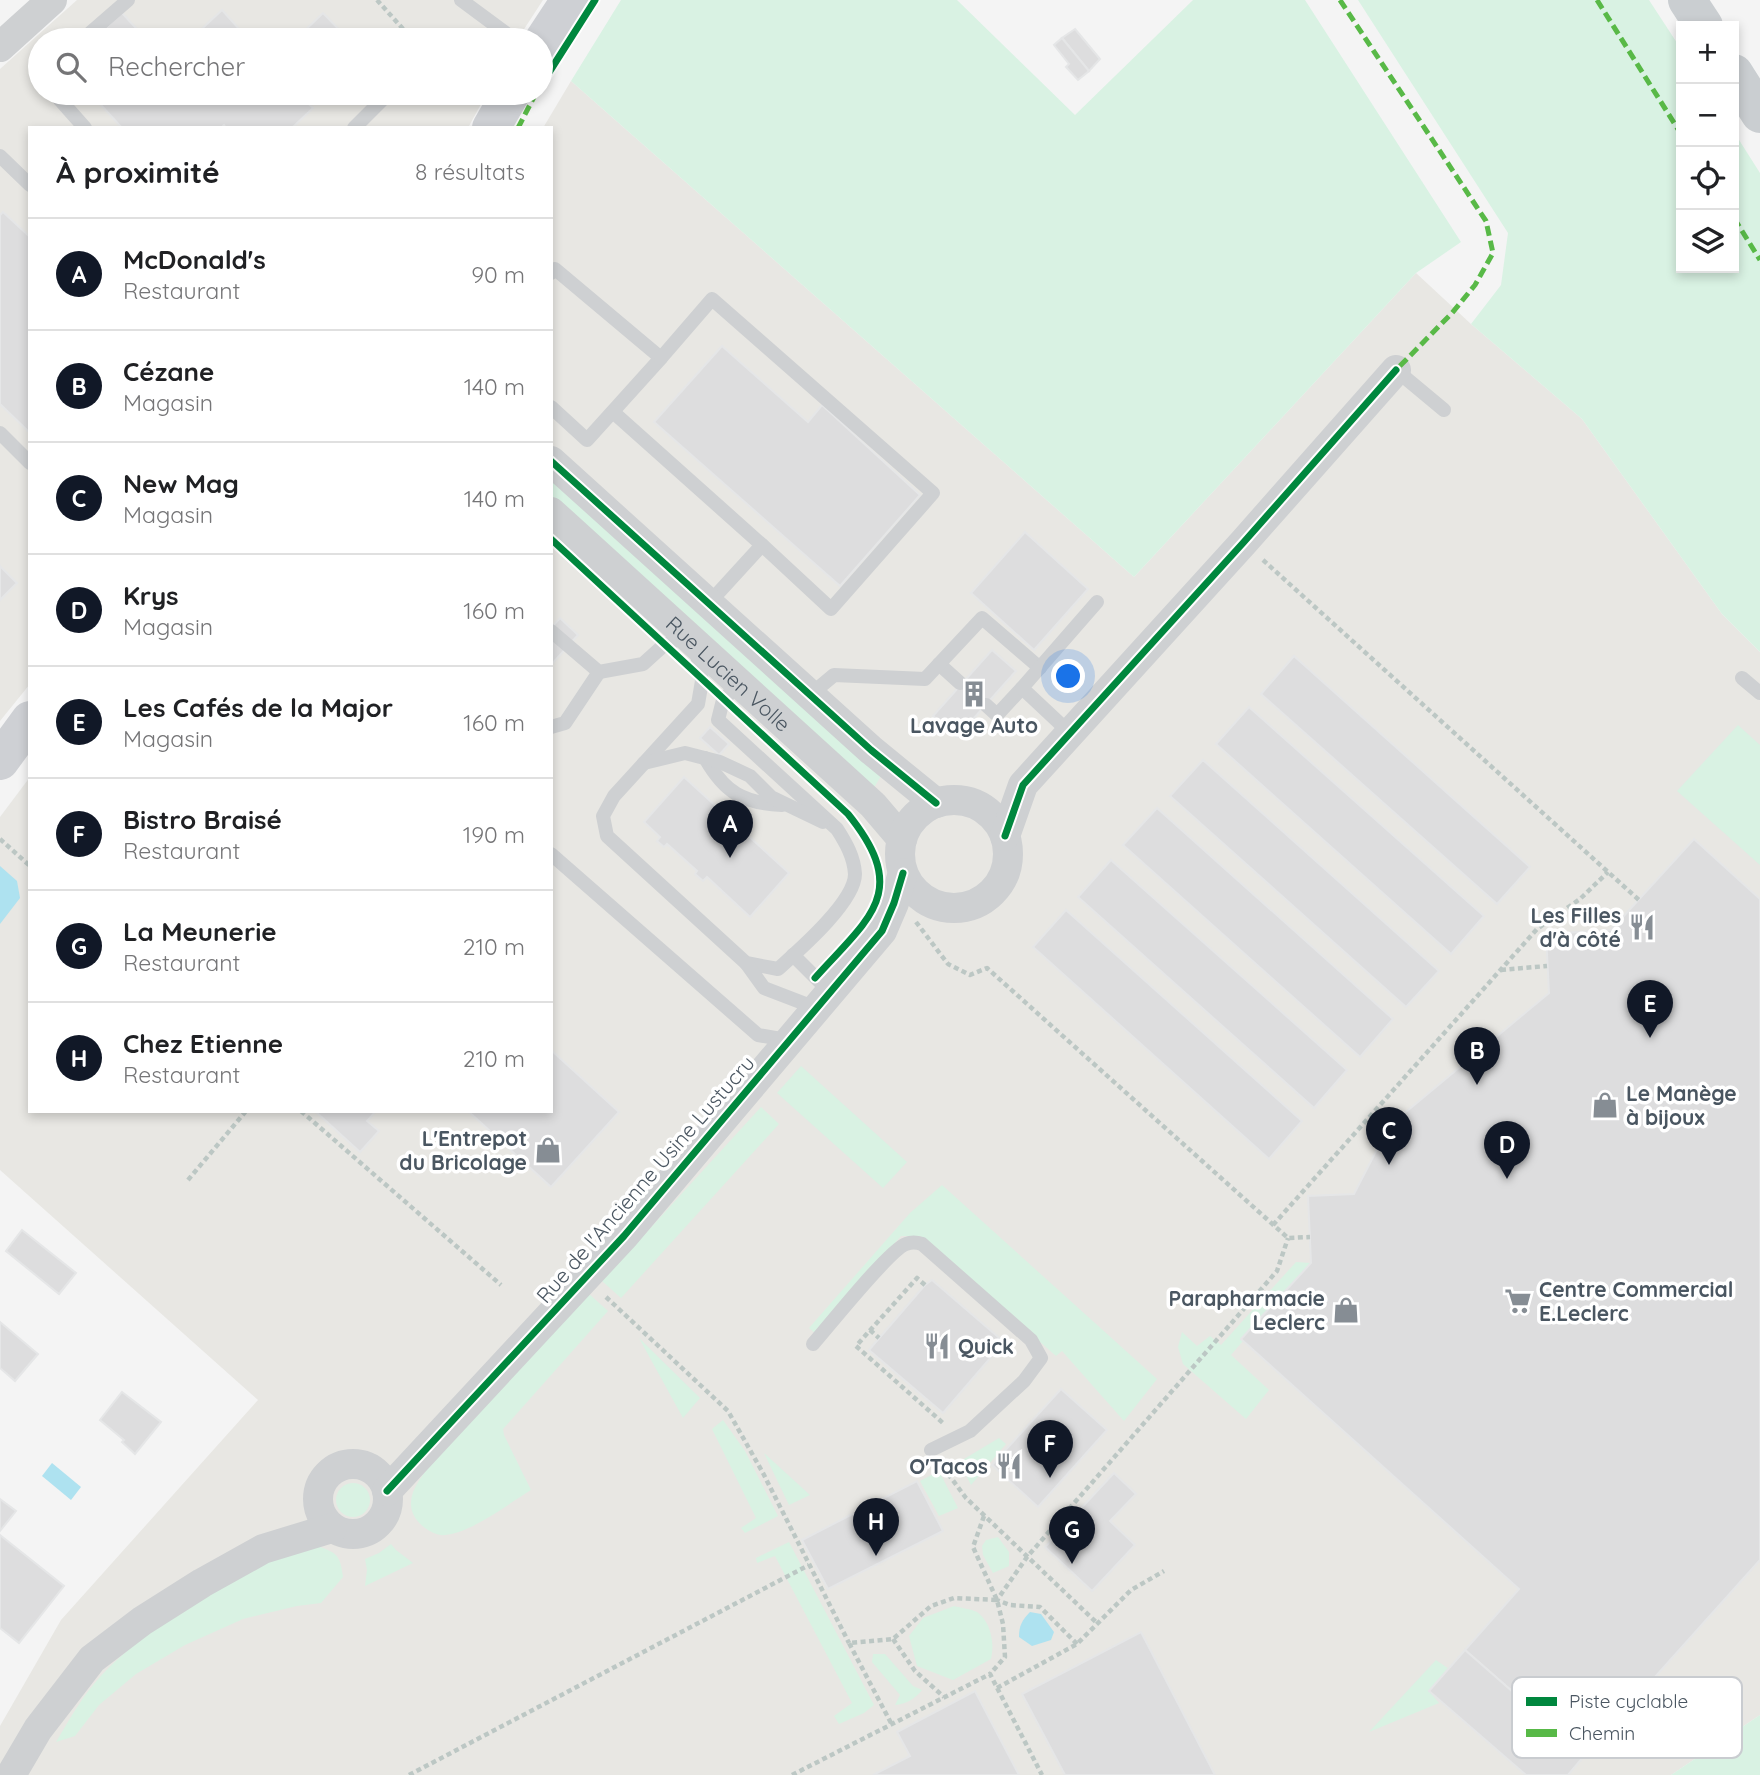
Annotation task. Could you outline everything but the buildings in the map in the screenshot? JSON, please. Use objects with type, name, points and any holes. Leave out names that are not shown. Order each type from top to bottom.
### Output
[{"type":"main road","points":[[552,28],[570,0]]},
{"type":"main road","points":[[1687,0],[1701,21]]},
{"type":"main road","points":[[1739,81],[1760,114]]},
{"type":"main road","points":[[0,761],[28,723]]},
{"type":"street","points":[[0,47],[52,0]]},
{"type":"street","points":[[1005,836],[1023,785],[1396,370]]},
{"type":"street","points":[[553,463],[871,750],[936,803]]},
{"type":"street","name":"Rue Lucien Volle","points":[[553,514],[873,805],[902,839]]},
{"type":"street","points":[[969,802],[1023,785]]},
{"type":"street","points":[[953,800],[969,802],[985,809],[997,821],[1005,836],[1008,855],[1005,873],[996,889],[981,902],[964,908],[945,908],[927,902],[913,890],[903,873],[899,855],[909,823],[921,811],[936,803],[953,800]]},
{"type":"street","name":"Rue de l'Ancienne Usine Lustucru","points":[[381,1482],[452,1421],[624,1236],[882,931],[903,873]]},
{"type":"street","name":"Rue de l'Ancienne Usine Lustucru","points":[[882,931],[945,908]]},
{"type":"street","name":"Rue de l'Ancienne Usine Lustucru","points":[[11,1775],[38,1729],[92,1659],[142,1621],[263,1549],[332,1528],[353,1535],[374,1528],[386,1511],[381,1482],[366,1466],[342,1465],[326,1476],[318,1495],[263,1549]]},
{"type":"street","points":[[318,1495],[320,1513],[332,1528]]},
{"type":"lane","points":[[96,28],[128,0]]},
{"type":"lane","points":[[461,0],[499,28]]},
{"type":"lane","points":[[65,105],[83,126]]},
{"type":"lane","points":[[356,126],[377,105]]},
{"type":"lane","points":[[0,156],[28,183]]},
{"type":"lane","points":[[553,271],[555,269],[661,358]]},
{"type":"lane","points":[[553,410],[587,440],[712,299],[933,493],[831,609],[613,412]]},
{"type":"lane","points":[[1396,370],[1444,410]]},
{"type":"lane","points":[[0,433],[28,461]]},
{"type":"lane","points":[[709,603],[762,545]]},
{"type":"lane","points":[[986,705],[997,715],[1097,601]]},
{"type":"lane","points":[[810,695],[834,675],[925,679],[982,618],[1040,668]]},
{"type":"lane","points":[[553,633],[599,673]]},
{"type":"lane","points":[[553,726],[565,723],[599,673],[643,664],[664,645],[691,640],[702,681],[698,704],[614,796],[603,816],[607,836],[746,963],[764,988],[815,1009]]},
{"type":"lane","points":[[939,664],[960,683]]},
{"type":"lane","points":[[1742,678],[1760,693]]},
{"type":"lane","points":[[739,684],[723,700],[718,720],[837,829],[849,848],[855,876],[840,907],[778,969],[746,963]]},
{"type":"lane","points":[[1021,688],[1070,733]]},
{"type":"lane","points":[[644,763],[685,753],[720,762],[750,776],[771,797],[837,829]]},
{"type":"lane","points":[[705,758],[714,774],[738,797],[763,804],[787,805]]},
{"type":"lane","points":[[553,856],[758,1035],[781,1039],[815,1009]]},
{"type":"lane","points":[[793,955],[815,1009]]},
{"type":"lane","points":[[813,1344],[890,1256],[907,1243],[916,1242],[922,1244],[1031,1340],[1041,1358],[1024,1381],[970,1431],[931,1450]]},
{"type":"path","points":[[377,0],[402,28]]},
{"type":"path","points":[[1243,543],[1639,900]]},
{"type":"path","points":[[0,839],[28,864]]},
{"type":"path","points":[[1273,1225],[1537,929],[1580,899],[1608,872]]},
{"type":"path","points":[[914,919],[948,964],[970,975],[987,968],[1288,1238],[1310,1237]]},
{"type":"path","points":[[1500,970],[1547,966]]},
{"type":"path","points":[[188,1180],[244,1113]]},
{"type":"path","points":[[303,1113],[500,1285]]},
{"type":"path","points":[[997,1600],[1027,1557],[1277,1271],[1288,1238]]},
{"type":"path","points":[[584,1278],[728,1411],[763,1473],[891,1723]]},
{"type":"path","points":[[879,1338],[870,1330],[917,1278],[925,1285]]},
{"type":"path","points":[[792,1775],[990,1674],[1005,1657],[1003,1624],[997,1600],[973,1547],[984,1516]]},
{"type":"path","points":[[1027,1557],[1097,1623]]},
{"type":"path","points":[[409,1775],[809,1565]]},
{"type":"path","points":[[997,1688],[1077,1644],[1132,1590],[1164,1572]]},
{"type":"path","points":[[849,1643],[893,1639],[931,1606],[954,1598],[972,1597],[997,1600],[1010,1605],[1040,1607],[1077,1644]]},
{"type":"path","points":[[893,1639],[915,1671],[944,1697]]},
{"type":"path","points":[[990,1674],[1042,1775]]},
{"type":"shaded area","points":[[77,0],[543,0],[525,28],[46,28]]},
{"type":"shaded area","points":[[28,44],[28,105],[480,105],[469,126],[28,126],[28,686],[0,721],[0,69]]},
{"type":"shaded area","points":[[571,81],[1134,577],[1416,273],[1582,419],[1722,614],[1760,652],[1760,1715],[1742,1727],[1742,1677],[1512,1677],[1512,1758],[1696,1758],[1671,1775],[0,1775],[0,1726],[61,1620],[258,1400],[0,1170],[0,817],[28,780],[28,1113],[553,1113],[553,126],[544,126]]},
{"type":"green space","points":[[621,0],[957,0],[1075,115],[1193,0],[1305,0],[1461,242],[1416,273],[1134,577],[571,81]]},
{"type":"green space","points":[[1358,0],[1649,0],[1676,41],[1676,273],[1739,273],[1739,140],[1760,173],[1760,652],[1722,614],[1582,419],[1471,324],[1501,285],[1508,233]]},
{"type":"green space","points":[[553,480],[881,776],[872,791],[553,504]]},
{"type":"green space","points":[[1738,725],[1760,745],[1760,865],[1677,791]]},
{"type":"green space","points":[[801,1066],[907,1162],[883,1188],[777,1093]]},
{"type":"green space","points":[[761,1107],[779,1124],[621,1298],[602,1281]]},
{"type":"green space","points":[[942,1185],[1157,1379],[1124,1421],[1062,1351],[1056,1356],[920,1236],[901,1236],[816,1334],[809,1328],[910,1213]]},
{"type":"green space","points":[[1296,1262],[1311,1263],[1242,1339],[1231,1355],[1269,1390],[1246,1419],[1183,1364],[1178,1347],[1182,1332],[1197,1346],[1210,1336],[1221,1345]]},
{"type":"green space","points":[[588,1293],[608,1311],[503,1429],[531,1490],[478,1524],[455,1533],[440,1535],[425,1528],[416,1519],[411,1502],[422,1476]]},
{"type":"green space","points":[[639,1338],[700,1398],[683,1418]]},
{"type":"green space","points":[[723,1420],[745,1451],[778,1516],[745,1533],[741,1528],[756,1518],[712,1429]]},
{"type":"green space","points":[[999,1438],[1006,1444],[971,1485],[959,1462]]},
{"type":"green space","points":[[764,1453],[810,1495],[789,1505]]},
{"type":"green space","points":[[939,1471],[958,1508],[939,1516],[920,1481]]},
{"type":"green space","points":[[353,1483],[365,1488],[370,1500],[365,1512],[353,1517],[341,1512],[336,1500],[341,1488]]},
{"type":"green space","points":[[998,1537],[1009,1552],[1009,1566],[993,1573],[983,1555],[982,1546],[986,1540]]},
{"type":"green space","points":[[789,1542],[874,1705],[864,1713],[839,1724],[834,1716],[852,1703],[775,1556],[757,1563],[756,1558]]},
{"type":"green space","points":[[391,1544],[413,1563],[365,1586],[365,1559]]},
{"type":"green space","points":[[315,1545],[336,1555],[343,1577],[321,1603],[243,1619],[185,1645],[136,1674],[99,1705],[75,1736],[56,1742],[94,1684],[154,1629],[202,1596],[274,1557]]},
{"type":"green space","points":[[954,1606],[975,1611],[982,1616],[989,1627],[992,1647],[991,1659],[953,1680],[917,1666],[909,1636],[923,1618]]},
{"type":"green space","points":[[873,1654],[885,1654],[913,1686],[922,1690],[903,1704],[895,1705],[900,1695],[872,1662]]},
{"type":"green space","points":[[1436,1660],[1449,1669],[1429,1691],[1439,1703],[1369,1732]]},
{"type":"green space","points":[[1760,1715],[1760,1775],[1671,1775],[1696,1758],[1742,1758],[1742,1727]]},
{"type":"water","points":[[0,866],[17,881],[20,898],[0,924]]},
{"type":"water","points":[[52,1463],[81,1487],[71,1500],[42,1476]]},
{"type":"water","points":[[1030,1612],[1041,1614],[1054,1632],[1051,1640],[1032,1646],[1019,1637],[1022,1623]]},
{"type":"marked path","points":[[1340,0],[1486,221],[1493,253],[1475,285],[1452,313],[1396,370]]},
{"type":"marked path","points":[[1597,0],[1676,126]]},
{"type":"marked path","points":[[519,126],[530,105]]},
{"type":"marked path","points":[[1739,226],[1760,260]]},
{"type":"cycle path","points":[[553,66],[595,0]]},
{"type":"cycle path","points":[[1005,836],[1023,785],[1396,370]]},
{"type":"cycle path","points":[[553,463],[871,750],[936,803]]},
{"type":"cycle path","points":[[553,541],[848,814],[867,841],[877,864],[880,884],[876,902],[852,938],[815,978]]},
{"type":"cycle path","points":[[387,1491],[624,1236],[882,931],[903,873]]},
{"type":"place","name":"Lavage Auto","points":[[974,694]]},
{"type":"place","name":"McDonald's","points":[[730,858]]},
{"type":"place","name":"Les Filles d'à côté","points":[[1642,927]]},
{"type":"place","name":"Les Cafés de la Major","points":[[1650,1038]]},
{"type":"place","name":"Cézane","points":[[1477,1085]]},
{"type":"place","name":"Le Manège à bijoux","points":[[1605,1105]]},
{"type":"place","name":"L'Entrepot du Bricolage","points":[[548,1150]]},
{"type":"place","name":"New Mag","points":[[1389,1165]]},
{"type":"place","name":"Krys","points":[[1507,1179]]},
{"type":"place","name":"Centre Commercial E.Leclerc","points":[[1518,1301]]},
{"type":"place","name":"Parapharmacie Leclerc","points":[[1346,1310]]},
{"type":"place","name":"Quick","points":[[937,1346]]},
{"type":"place","name":"O'Tacos","points":[[1009,1466]]},
{"type":"place","name":"Bistro Braisé","points":[[1050,1478]]},
{"type":"place","name":"Chez Etienne","points":[[876,1556]]},
{"type":"place","name":"La Meunerie","points":[[1072,1564]]}]
